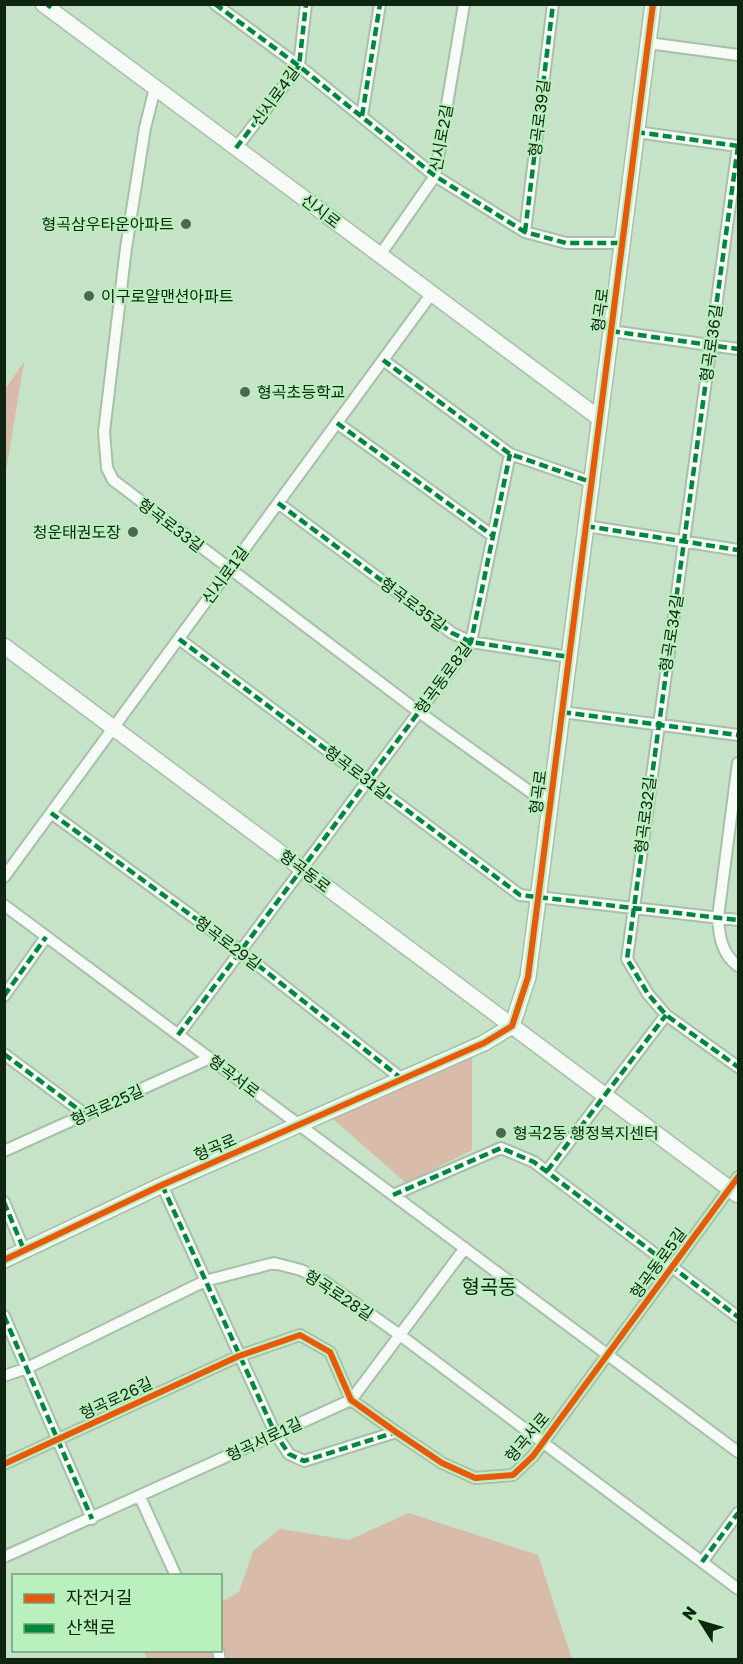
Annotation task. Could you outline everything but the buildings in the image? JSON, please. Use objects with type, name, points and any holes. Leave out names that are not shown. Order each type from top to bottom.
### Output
[{"type":"street","points":[[215,4],[299,66],[435,176],[525,232],[566,243],[622,243]]},
{"type":"street","name":"신시로4길","points":[[236,148],[299,66],[306,4]]},
{"type":"street","points":[[362,117],[380,4]]},
{"type":"street","name":"신시로2길","points":[[380,255],[435,176],[464,4]]},
{"type":"street","name":"형곡로39길","points":[[525,232],[553,4]]},
{"type":"street","name":"형곡로","points":[[4,1260],[162,1185],[484,1043],[512,1026],[528,977],[653,4]]},
{"type":"street","name":"신시로","points":[[47,6],[599,418]]},
{"type":"street","points":[[648,43],[738,55]]},
{"type":"street","name":"형곡로33길","points":[[155,88],[145,128],[126,248],[104,432],[107,468],[113,480],[419,712],[550,806]]},
{"type":"street","points":[[636,132],[738,146]]},
{"type":"street","name":"형곡로36길","points":[[685,541],[738,146]]},
{"type":"street","name":"신시로1길","points":[[114,728],[432,294]]},
{"type":"street","points":[[611,331],[738,349]]},
{"type":"street","points":[[383,360],[510,454],[591,482]]},
{"type":"street","points":[[337,423],[493,536]]},
{"type":"street","name":"형곡동로8길","points":[[302,869],[471,642],[510,454]]},
{"type":"street","name":"형곡로35길","points":[[278,503],[452,633],[471,642],[569,657]]},
{"type":"street","points":[[586,526],[738,550]]},
{"type":"street","name":"형곡로34길","points":[[657,724],[685,541]]},
{"type":"street","name":"형곡로31길","points":[[179,639],[520,895],[538,899]]},
{"type":"street","name":"형곡동로","points":[[4,646],[604,1096],[736,1187]]},
{"type":"street","points":[[562,712],[738,735]]},
{"type":"street","name":"형곡로32길","points":[[657,724],[627,959],[648,994],[666,1015],[738,1067]]},
{"type":"street","points":[[4,877],[114,728]]},
{"type":"street","points":[[738,763],[718,917],[719,940],[731,961],[738,966]]},
{"type":"street","name":"형곡로29길","points":[[51,813],[240,951],[402,1079]]},
{"type":"street","points":[[178,1035],[302,869]]},
{"type":"street","points":[[538,899],[633,906],[738,921]]},
{"type":"street","name":"형곡서로","points":[[4,905],[738,1452]]},
{"type":"street","points":[[4,996],[46,937]]},
{"type":"street","points":[[547,1171],[666,1015]]},
{"type":"street","points":[[4,1054],[86,1115]]},
{"type":"street","name":"형곡로25길","points":[[4,1151],[210,1058]]},
{"type":"street","name":"형곡동로5길","points":[[393,1195],[501,1148],[534,1162],[547,1171],[671,1268]]},
{"type":"street","points":[[162,1185],[275,1433],[289,1454],[304,1461],[396,1432]]},
{"type":"street","name":"형곡동로5길","points":[[607,1354],[671,1268],[736,1187]]},
{"type":"street","points":[[4,1202],[24,1250]]},
{"type":"street","name":"형곡서로1길","points":[[4,1557],[351,1400],[465,1248]]},
{"type":"street","name":"형곡로28길","points":[[206,1281],[274,1263],[301,1270],[325,1282],[400,1335]]},
{"type":"street","points":[[671,1268],[738,1317]]},
{"type":"street","points":[[4,1376],[27,1368],[206,1281]]},
{"type":"street","points":[[4,1316],[92,1519]]},
{"type":"street","points":[[239,1356],[300,1335],[330,1352],[351,1400]]},
{"type":"street","name":"형곡서로","points":[[400,1335],[738,1589]]},
{"type":"street","name":"형곡서로","points":[[351,1400],[442,1463],[475,1478],[513,1475],[543,1442],[607,1354]]},
{"type":"street","name":"형곡로26길","points":[[4,1464],[239,1356]]},
{"type":"street","points":[[140,1497],[176,1574]]},
{"type":"street","points":[[702,1562],[738,1513]]},
{"type":"shaded area","points":[[24,362],[5,478],[5,389]]},
{"type":"shaded area","points":[[472,1056],[472,1150],[406,1183],[333,1119]]},
{"type":"shaded area","points":[[409,1513],[538,1555],[572,1659],[147,1660],[144,1652],[222,1652],[222,1601],[239,1592],[253,1551],[280,1529],[349,1540]]},
{"type":"marked path","points":[[48,8],[51,4]]},
{"type":"marked path","points":[[215,4],[299,66],[435,176],[525,232],[566,243],[622,243]]},
{"type":"marked path","points":[[236,148],[299,66],[306,4]]},
{"type":"marked path","points":[[362,116],[380,4]]},
{"type":"marked path","points":[[525,232],[553,4]]},
{"type":"marked path","points":[[636,132],[738,146]]},
{"type":"marked path","points":[[738,146],[627,959],[648,994],[666,1015],[738,1067]]},
{"type":"marked path","points":[[611,331],[738,349]]},
{"type":"marked path","points":[[383,360],[510,454],[591,482]]},
{"type":"marked path","points":[[337,423],[493,536]]},
{"type":"marked path","points":[[178,1035],[471,642],[510,454]]},
{"type":"marked path","points":[[278,503],[452,633],[471,642],[569,657]]},
{"type":"marked path","points":[[586,526],[738,550]]},
{"type":"marked path","points":[[179,639],[520,895],[738,920]]},
{"type":"marked path","points":[[562,712],[738,735]]},
{"type":"marked path","points":[[51,813],[240,951],[402,1079]]},
{"type":"marked path","points":[[4,996],[46,937]]},
{"type":"marked path","points":[[547,1171],[666,1015]]},
{"type":"marked path","points":[[4,1054],[86,1115]]},
{"type":"marked path","points":[[393,1195],[501,1148],[534,1162],[738,1317]]},
{"type":"marked path","points":[[162,1185],[275,1433],[289,1454],[304,1461],[396,1432]]},
{"type":"marked path","points":[[4,1202],[24,1250]]},
{"type":"marked path","points":[[4,1316],[92,1519]]},
{"type":"marked path","points":[[702,1562],[738,1513]]},
{"type":"cycle path","points":[[4,1260],[162,1185],[484,1043],[512,1026],[528,977],[653,4]]},
{"type":"cycle path","points":[[4,1464],[239,1356],[300,1335],[330,1352],[351,1400],[442,1463],[475,1478],[513,1475],[533,1456],[738,1177]]},
{"type":"place","name":"형곡삼우타운아파트","points":[[186,224]]},
{"type":"place","name":"이구로얄맨션아파트","points":[[89,296]]},
{"type":"place","name":"형곡초등학교","points":[[245,392]]},
{"type":"place","name":"청운태권도장","points":[[133,532]]},
{"type":"place","name":"형곡2동 행정복지센터","points":[[501,1133]]},
{"type":"district","name":"형곡동","points":[[489,1286]]}]
